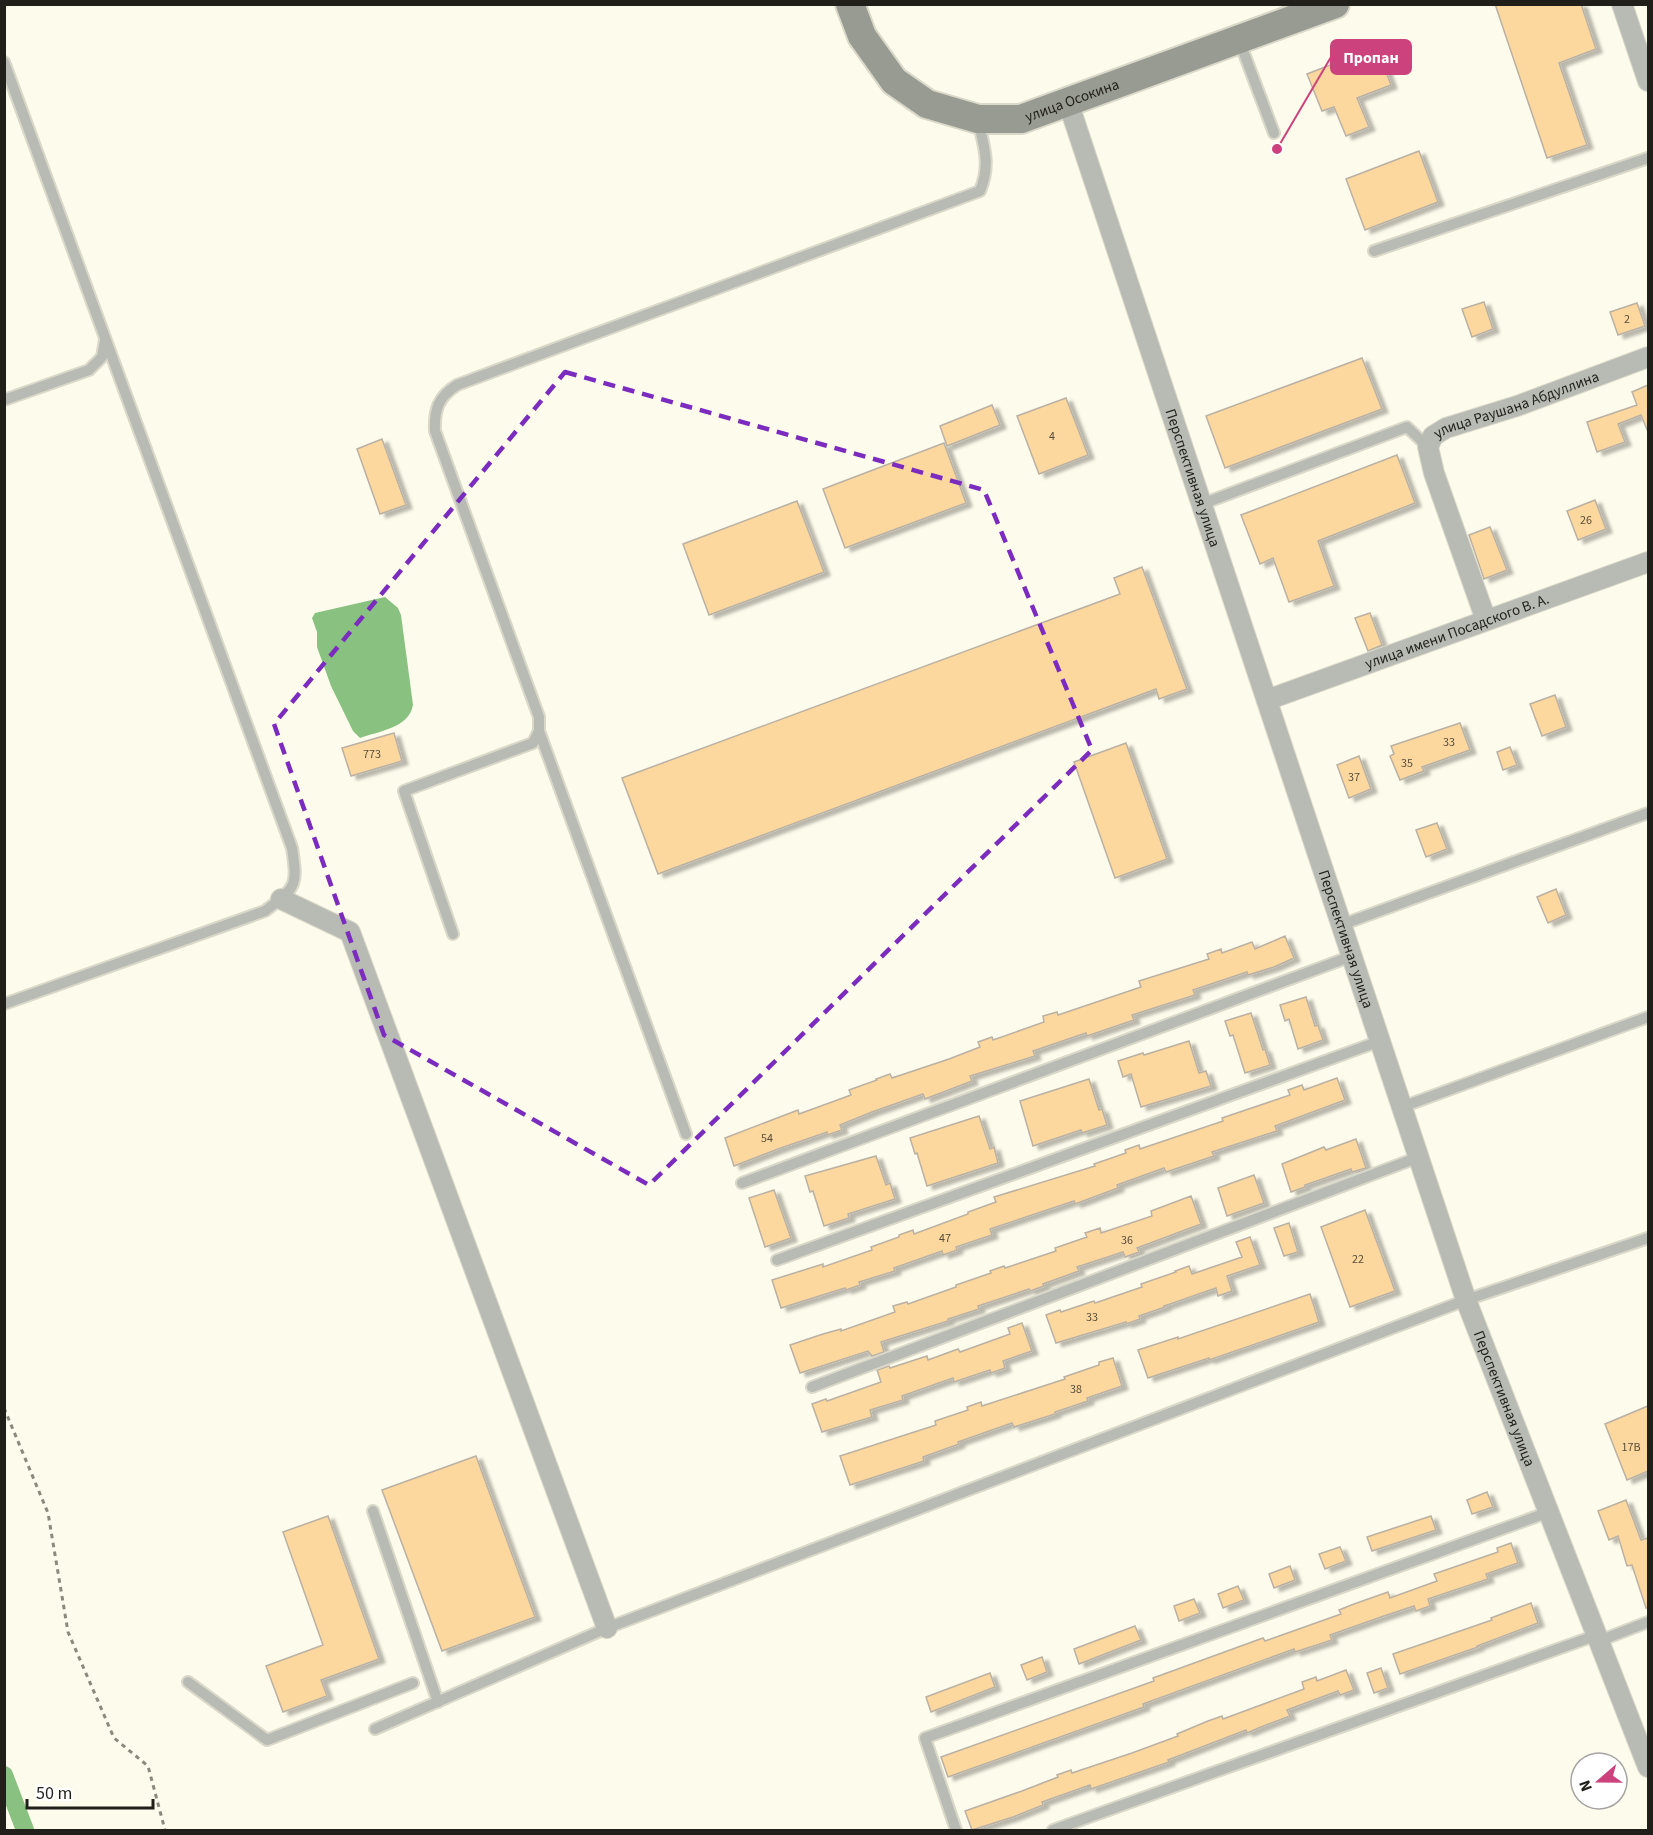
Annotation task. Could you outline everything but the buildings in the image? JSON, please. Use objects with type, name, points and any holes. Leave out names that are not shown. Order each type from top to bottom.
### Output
[{"type":"main road","name":"улица Осокина","points":[[850,4],[862,36],[894,81],[927,104],[978,119],[1021,119],[1335,4]]},
{"type":"street","points":[[1622,4],[1648,81]]},
{"type":"street","name":"Перспективная улица","points":[[1068,102],[1466,1300],[1648,1767]]},
{"type":"street","name":"улица Раушана Абдуллина","points":[[1486,620],[1434,473],[1428,447],[1433,436],[1446,428],[1517,406],[1648,357]]},
{"type":"street","name":"улица имени Посадского В. А.","points":[[1267,700],[1648,562]]},
{"type":"street","points":[[281,899],[350,932],[608,1628]]},
{"type":"lane","points":[[1239,39],[1274,133]]},
{"type":"lane","points":[[4,62],[292,848],[296,875],[289,892],[265,911],[4,1004]]},
{"type":"lane","points":[[686,1134],[539,731],[539,717],[435,432],[436,407],[448,391],[457,385],[980,191],[986,174],[987,157],[978,119]]},
{"type":"lane","points":[[1374,251],[1648,158]]},
{"type":"lane","points":[[4,400],[89,370],[102,357],[105,337]]},
{"type":"lane","points":[[1202,504],[1407,427],[1428,447]]},
{"type":"lane","points":[[453,934],[404,791],[533,743],[539,731]]},
{"type":"lane","points":[[1341,925],[1648,813]]},
{"type":"lane","points":[[742,1183],[1352,956]]},
{"type":"lane","points":[[1402,1107],[1648,1017]]},
{"type":"lane","points":[[777,1260],[1380,1041]]},
{"type":"lane","points":[[812,1387],[1419,1157]]},
{"type":"lane","points":[[375,1729],[608,1628],[1466,1300],[1648,1238]]},
{"type":"lane","points":[[373,1511],[438,1702]]},
{"type":"lane","points":[[956,1830],[925,1737],[1549,1512]]},
{"type":"lane","points":[[1053,1830],[1648,1622]]},
{"type":"lane","points":[[188,1682],[267,1740],[413,1683]]},
{"type":"path","points":[[4,1408],[48,1514],[69,1632],[114,1738],[148,1766],[165,1830]]},
{"type":"highlighted area","points":[[565,372],[984,490],[1092,750],[649,1185],[384,1035],[274,724]]},
{"type":"shaded area","points":[[385,597],[398,608],[401,615],[413,705],[406,719],[399,724],[360,738],[353,731],[331,686],[317,647],[317,632],[312,618],[315,613]]},
{"type":"waterway","points":[[4,1775],[25,1830]]},
{"type":"place","name":"Пропан","points":[[1277,149]]}]
